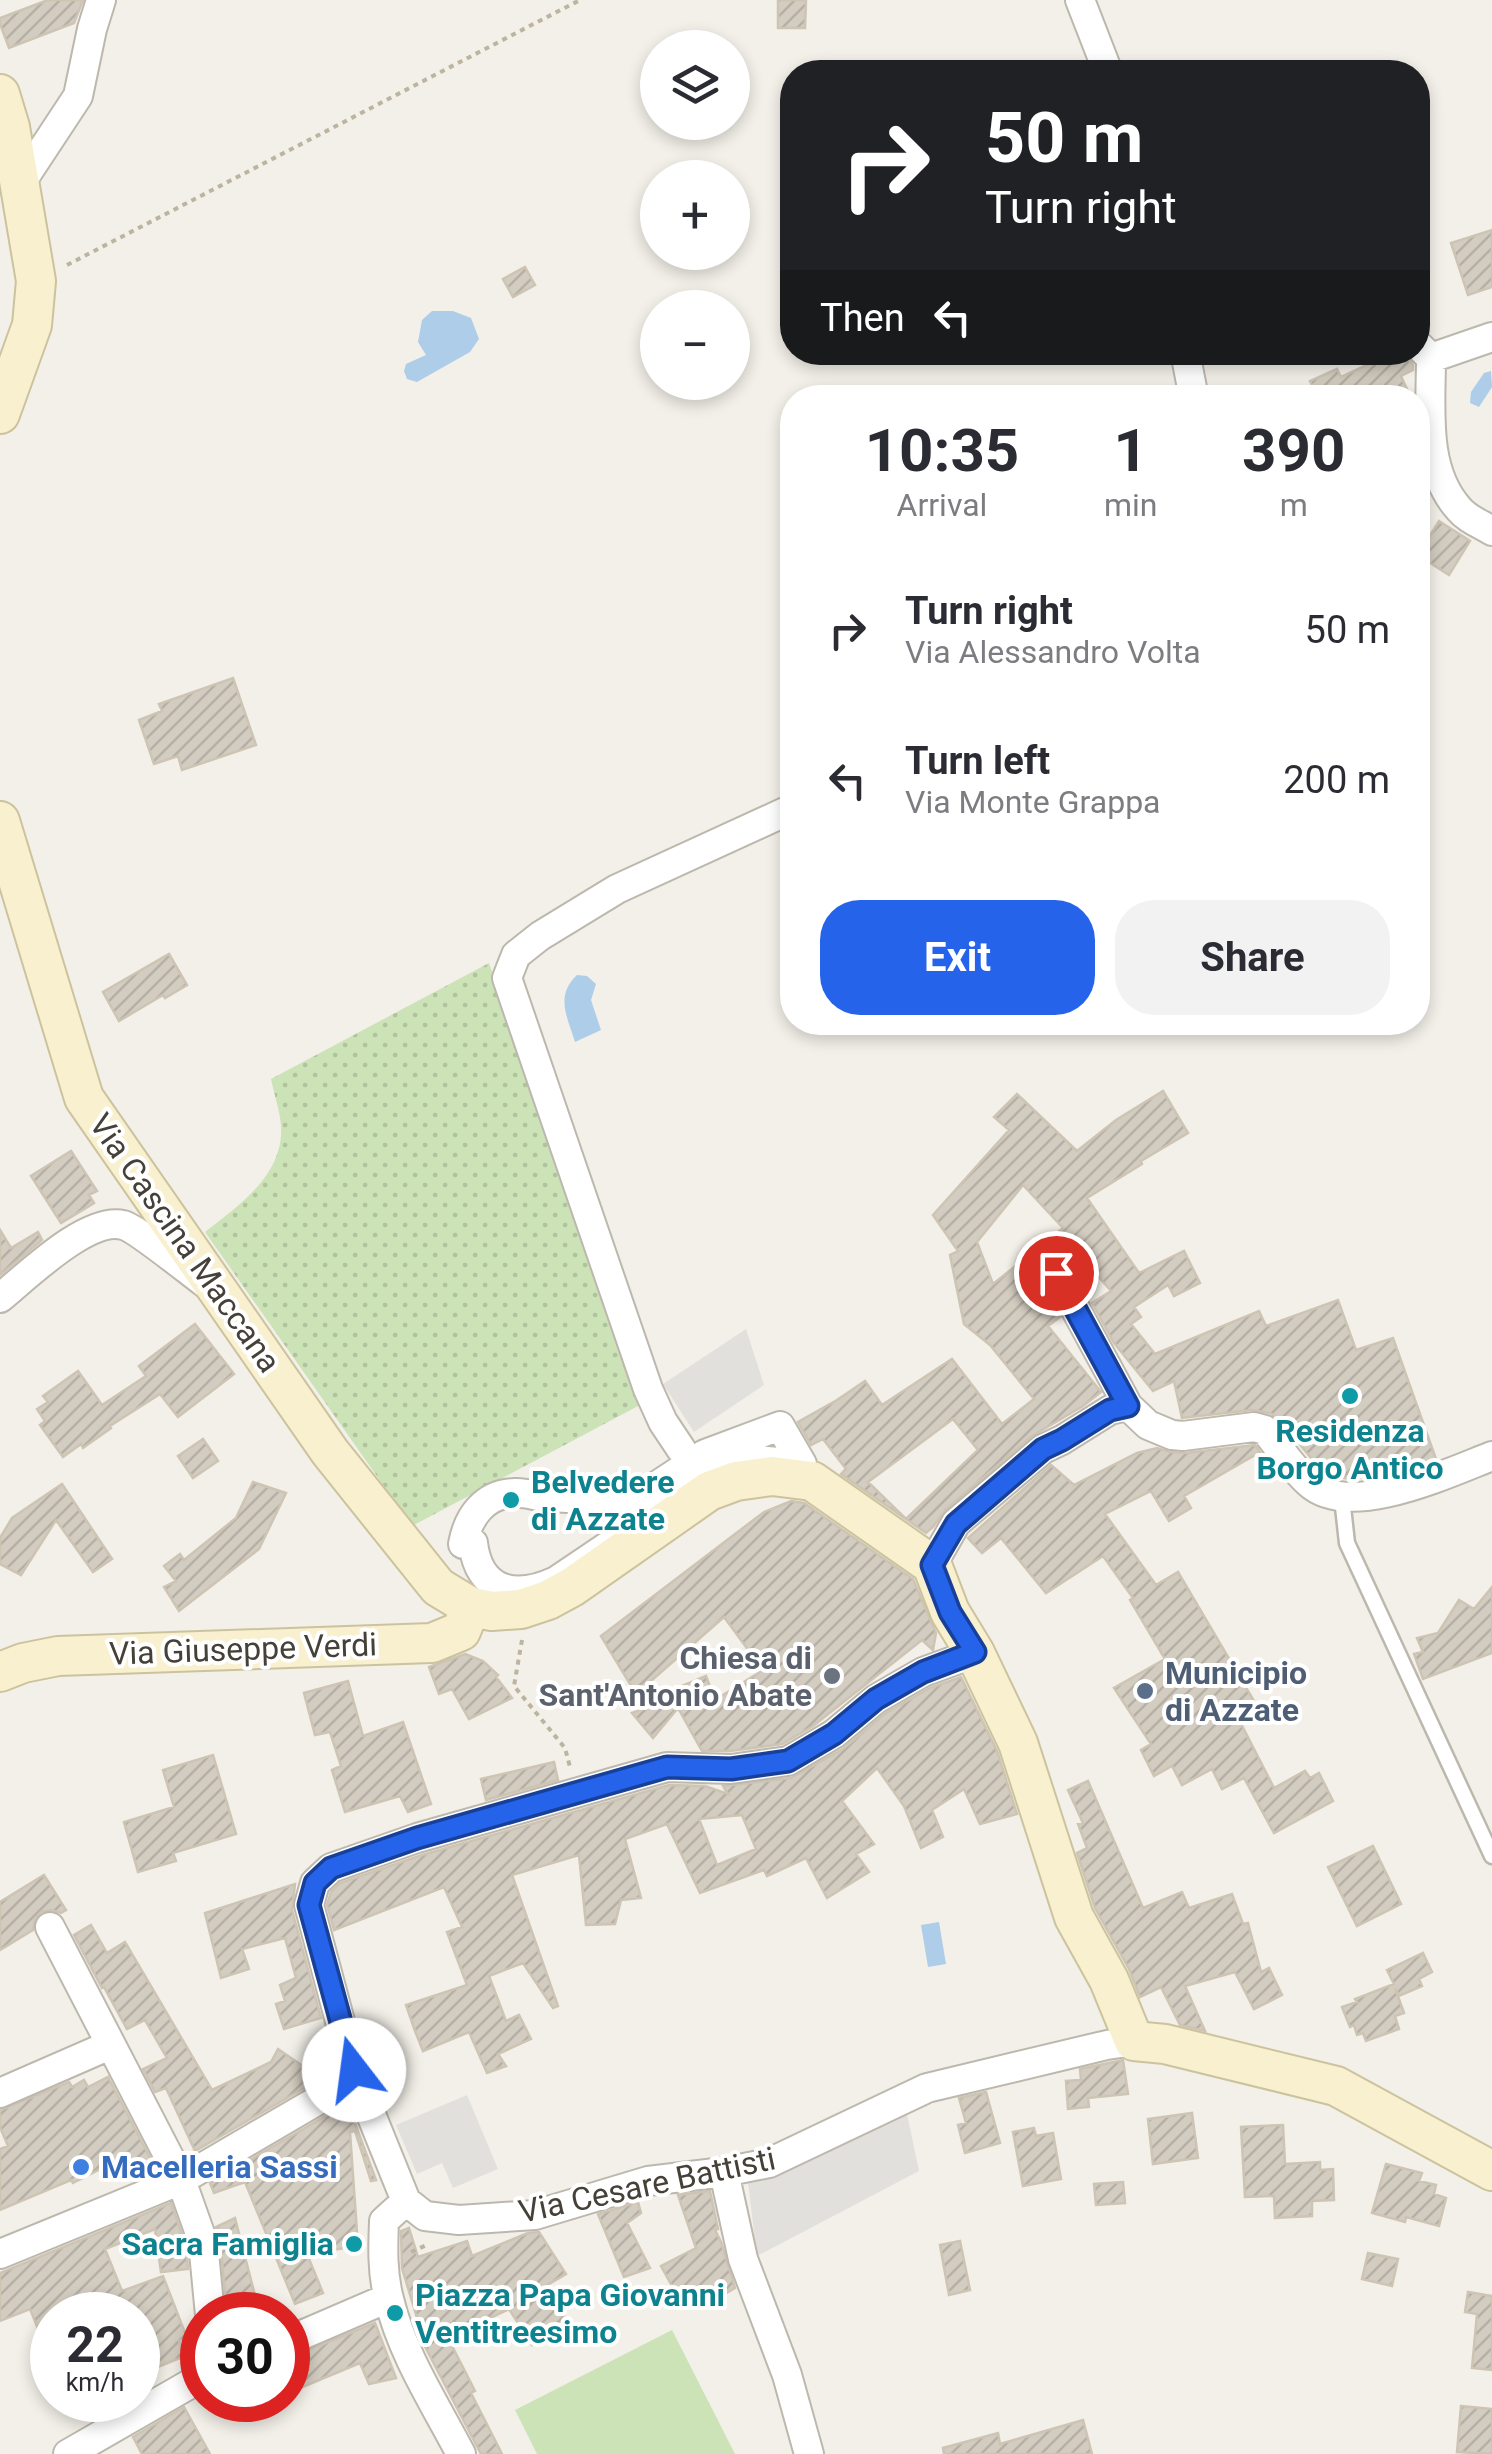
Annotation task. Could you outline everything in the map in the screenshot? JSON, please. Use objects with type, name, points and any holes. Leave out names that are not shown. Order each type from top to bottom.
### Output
[{"type":"street","points":[[20,184],[78,96],[102,0]]},
{"type":"street","points":[[1080,0],[1103,60]]},
{"type":"street","points":[[0,94],[10,127],[36,281],[32,324],[0,414]]},
{"type":"street","points":[[1430,350],[1492,337]]},
{"type":"street","points":[[1430,416],[1434,464],[1444,489],[1461,512],[1492,530]]},
{"type":"street","points":[[701,1479],[663,1422],[648,1389],[507,978],[516,954],[617,889],[780,814]]},
{"type":"street","name":"Via Cascina Maccana","points":[[0,821],[84,1098],[330,1452],[438,1587],[471,1607]]},
{"type":"street","points":[[0,1298],[82,1233],[105,1224],[125,1225],[222,1296]]},
{"type":"street","points":[[1056,1273],[1128,1406],[1148,1425],[1184,1436],[1254,1427],[1265,1430],[1310,1485],[1342,1498],[1394,1493],[1492,1456]]},
{"type":"street","points":[[932,1565],[956,1524],[1043,1449],[1110,1410],[1128,1406]]},
{"type":"street","points":[[701,1479],[556,1581],[536,1590],[522,1592],[493,1584],[475,1558],[473,1543],[463,1544],[473,1514],[484,1504],[509,1493],[584,1497],[623,1508],[701,1479],[736,1481],[772,1476],[812,1481],[932,1565],[950,1612],[975,1652],[1018,1742],[1074,1917],[1109,1980],[1134,2041],[1165,2044],[1336,2086],[1492,2171]]},
{"type":"street","points":[[471,1607],[492,1611],[529,1606],[572,1587],[701,1479]]},
{"type":"street","name":"Via Giuseppe Verdi","points":[[0,1672],[58,1656],[432,1643],[460,1631],[471,1607]]},
{"type":"street","points":[[461,2454],[404,2344],[388,2298],[383,2266],[384,2221],[406,2201],[354,2070],[309,1905],[315,1883],[331,1868],[417,1838],[667,1767],[731,1769],[788,1761],[834,1734],[876,1699],[923,1672],[975,1652]]},
{"type":"street","points":[[50,1927],[181,2180],[203,2242],[208,2292]]},
{"type":"street","name":"Via Cesare Battisti","points":[[406,2201],[426,2216],[459,2220],[535,2214],[648,2181],[769,2164],[928,2088],[1134,2041]]},
{"type":"street","points":[[0,2093],[110,2045]]},
{"type":"street","points":[[0,2254],[181,2180],[320,2099],[354,2070]]},
{"type":"street","points":[[724,2172],[743,2259],[788,2375],[810,2454]]},
{"type":"street","points":[[310,2331],[388,2298]]},
{"type":"street","points":[[68,2454],[180,2390]]},
{"type":"lane","points":[[1342,1498],[1347,1543],[1492,1856]]},
{"type":"path","points":[[36,281],[580,0]]},
{"type":"path","points":[[529,1606],[514,1686],[564,1748]]},
{"type":"green space","points":[[489,963],[640,1405],[412,1526],[205,1232],[257,1187],[275,1159],[281,1126],[271,1079]]},
{"type":"green space","points":[[672,2330],[735,2454],[537,2454],[515,2410]]},
{"type":"shaded area","points":[[746,1329],[764,1385],[694,1432],[663,1384]]},
{"type":"shaded area","points":[[467,2095],[498,2169],[453,2188],[442,2163],[417,2174],[396,2125]]},
{"type":"shaded area","points":[[906,2109],[919,2171],[757,2256],[748,2183]]},
{"type":"water","points":[[432,311],[453,311],[471,318],[479,339],[470,352],[417,382],[407,379],[404,371],[406,364],[426,355],[418,342],[422,320]]},
{"type":"water","points":[[1491,371],[1492,387],[1479,407],[1470,403],[1471,392],[1484,373]]},
{"type":"water","points":[[577,975],[587,976],[596,984],[591,1000],[601,1030],[575,1042],[565,999]]},
{"type":"water","points":[[939,1922],[946,1964],[928,1967],[921,1925]]},
{"type":"building","points":[[48,0],[83,0],[74,23],[9,48],[0,18]]},
{"type":"building","points":[[778,0],[806,0],[805,28],[778,28]]},
{"type":"building","points":[[1492,230],[1492,287],[1468,295],[1451,243]]},
{"type":"building","points":[[525,267],[535,285],[513,297],[503,279]]},
{"type":"building","points":[[1367,365],[1413,365],[1413,370],[1401,376],[1405,385],[1312,385],[1310,381],[1337,369],[1341,377]]},
{"type":"building","points":[[1439,521],[1470,541],[1449,575],[1430,563],[1430,536]]},
{"type":"building","points":[[233,678],[256,745],[182,770],[178,756],[154,764],[139,720],[162,711],[159,704]]},
{"type":"building","points":[[169,954],[187,985],[119,1021],[103,992]]},
{"type":"building","points":[[1163,1091],[1188,1133],[1087,1198],[1139,1273],[1184,1251],[1200,1283],[1174,1296],[1168,1285],[1134,1307],[1141,1317],[1131,1324],[1155,1354],[1259,1311],[1266,1326],[1338,1300],[1356,1350],[1393,1338],[1436,1459],[1405,1470],[1349,1479],[1320,1469],[1270,1413],[1252,1410],[1182,1418],[1174,1381],[1153,1391],[1114,1343],[1092,1303],[1111,1291],[1076,1251],[1066,1259],[1047,1258],[1037,1282],[1060,1317],[1048,1326],[1101,1392],[1032,1436],[945,1510],[926,1533],[841,1474],[846,1469],[823,1439],[811,1445],[798,1422],[865,1381],[882,1405],[952,1359],[1002,1424],[1034,1399],[990,1345],[964,1324],[950,1255],[958,1251],[933,1215],[1009,1130],[994,1117],[1017,1094],[1077,1151],[1116,1120]],"holes":[[[1023,1185],[1063,1228],[993,1284],[977,1242]],[[953,1419],[978,1450],[906,1519],[868,1482]]]},
{"type":"building","points":[[71,1151],[97,1191],[89,1195],[94,1203],[61,1223],[31,1176]]},
{"type":"building","points":[[0,1230],[11,1248],[38,1232],[42,1240],[0,1275]]},
{"type":"building","points":[[195,1324],[234,1374],[178,1417],[160,1394],[83,1448],[81,1444],[63,1457],[40,1425],[45,1421],[37,1409],[48,1402],[43,1396],[78,1371],[102,1405],[146,1376],[139,1366]]},
{"type":"building","points":[[203,1439],[218,1461],[193,1478],[178,1456]]},
{"type":"building","points":[[1255,1445],[1260,1452],[1184,1496],[1191,1508],[1169,1521],[1151,1491],[1105,1514],[1156,1585],[1178,1572],[1254,1701],[1235,1712],[1274,1788],[1305,1771],[1310,1778],[1319,1773],[1333,1801],[1274,1833],[1244,1778],[1222,1789],[1212,1769],[1182,1785],[1172,1766],[1154,1776],[1141,1750],[1151,1744],[1114,1688],[1165,1659],[1130,1600],[1133,1598],[1103,1556],[1046,1593],[1001,1538],[982,1553],[968,1538],[1051,1465],[1074,1485],[1137,1453],[1157,1448],[1185,1453]]},
{"type":"building","points":[[253,1482],[286,1493],[259,1549],[179,1611],[164,1587],[176,1581],[164,1566],[180,1554],[184,1560],[236,1518]]},
{"type":"building","points":[[62,1484],[112,1559],[93,1572],[56,1520],[21,1575],[0,1564],[0,1538],[12,1518]]},
{"type":"building","points":[[791,1501],[804,1503],[913,1579],[936,1633],[933,1650],[922,1640],[813,1726],[782,1744],[702,1751],[678,1708],[653,1738],[632,1713],[645,1708],[641,1703],[706,1676],[715,1700],[763,1670],[724,1617],[636,1694],[601,1636],[764,1512]]},
{"type":"building","points":[[1492,1587],[1492,1653],[1423,1679],[1414,1654],[1423,1652],[1417,1638],[1438,1633],[1459,1600],[1474,1609]]},
{"type":"building","points":[[465,1654],[483,1661],[498,1675],[512,1698],[469,1719],[452,1689],[439,1694],[429,1667]]},
{"type":"building","points":[[961,1677],[997,1751],[1017,1814],[980,1824],[964,1789],[932,1810],[943,1837],[921,1848],[904,1806],[877,1768],[842,1801],[874,1844],[856,1854],[869,1872],[827,1898],[806,1858],[767,1876],[764,1870],[700,1893],[667,1824],[625,1839],[641,1898],[621,1900],[615,1924],[586,1925],[579,1855],[512,1875],[558,2006],[553,2008],[523,1963],[489,1976],[506,2021],[519,2015],[531,2039],[498,2054],[506,2066],[487,2073],[469,2032],[423,2051],[415,2031],[406,2005],[467,1985],[447,1932],[462,1927],[444,1887],[334,1930],[327,1905],[331,1892],[340,1883],[422,1855],[669,1785],[705,1786],[728,1794],[723,1786],[791,1778],[843,1749],[886,1713],[930,1688]],"holes":[[[742,1815],[756,1849],[717,1865],[699,1819]]]},
{"type":"building","points":[[348,1681],[363,1736],[403,1722],[431,1804],[408,1812],[400,1796],[345,1812],[332,1770],[341,1766],[330,1732],[315,1735],[304,1693]]},
{"type":"building","points":[[213,1755],[236,1834],[173,1853],[176,1861],[138,1872],[124,1822],[174,1807],[163,1770]]},
{"type":"building","points":[[554,1762],[558,1780],[486,1800],[481,1779]]},
{"type":"building","points":[[1088,1781],[1143,1908],[1182,1892],[1189,1908],[1232,1894],[1243,1924],[1248,1923],[1261,1972],[1269,1968],[1282,1995],[1254,2009],[1235,1972],[1185,1986],[1205,2031],[1180,2025],[1161,1987],[1140,1997],[1095,1908],[1077,1853],[1087,1848],[1078,1824],[1083,1823],[1068,1790]]},
{"type":"building","points":[[1373,1846],[1401,1904],[1357,1926],[1328,1867]]},
{"type":"building","points":[[44,1875],[66,1910],[41,1912],[35,1918],[33,1930],[0,1950],[0,1902]]},
{"type":"building","points":[[295,1884],[292,1910],[321,2018],[284,2029],[276,2004],[285,2001],[280,1985],[296,1978],[285,1938],[242,1949],[249,1969],[221,1978],[205,1913]]},
{"type":"building","points":[[91,1925],[107,1953],[125,1942],[212,2090],[271,2062],[278,2049],[316,2075],[306,2087],[195,2151],[166,2088],[155,2092],[143,2069],[167,2058],[145,2020],[127,2029],[74,1935]]},
{"type":"building","points":[[1423,1953],[1432,1972],[1419,1979],[1422,1986],[1399,1996],[1395,1988],[1404,2013],[1395,2016],[1399,2029],[1366,2041],[1363,2033],[1357,2035],[1342,2007],[1394,1984],[1387,1970]]},
{"type":"building","points":[[1123,2060],[1128,2094],[1088,2098],[1089,2107],[1068,2109],[1066,2081],[1081,2080],[1080,2069]]},
{"type":"building","points":[[108,2077],[157,2171],[141,2177],[126,2156],[73,2183],[71,2180],[0,2210],[0,2149],[8,2146],[0,2127],[0,2110],[69,2082],[72,2087],[84,2080],[88,2087]]},
{"type":"building","points":[[986,2092],[1000,2143],[965,2153],[958,2125],[966,2123],[959,2098]]},
{"type":"building","points":[[346,2099],[376,2180],[371,2181],[355,2131],[350,2132],[358,2246],[307,2254],[323,2293],[310,2298],[310,2292],[290,2292],[245,2182],[214,2193],[210,2183],[329,2114]]},
{"type":"building","points":[[1192,2113],[1198,2158],[1153,2164],[1148,2119]]},
{"type":"building","points":[[1283,2125],[1285,2164],[1320,2162],[1320,2170],[1333,2169],[1334,2200],[1312,2201],[1312,2216],[1275,2218],[1274,2196],[1245,2197],[1241,2127]]},
{"type":"building","points":[[1034,2128],[1036,2136],[1053,2133],[1061,2179],[1023,2186],[1013,2132]]},
{"type":"building","points":[[1386,2164],[1422,2173],[1419,2181],[1436,2185],[1434,2194],[1446,2198],[1439,2226],[1372,2213]]},
{"type":"building","points":[[1123,2182],[1125,2203],[1096,2205],[1094,2184]]},
{"type":"building","points":[[710,2191],[718,2229],[715,2230],[735,2288],[723,2295],[718,2285],[682,2304],[661,2266],[696,2248],[678,2195]]},
{"type":"building","points":[[638,2202],[641,2213],[627,2223],[650,2268],[624,2277],[598,2214]]},
{"type":"building","points":[[171,2203],[186,2246],[188,2269],[161,2272],[155,2229],[105,2249],[122,2291],[163,2276],[180,2320],[180,2358],[160,2366],[160,2292],[30,2292],[30,2309],[0,2321],[0,2273]]},
{"type":"building","points":[[235,2218],[254,2292],[225,2292],[216,2227]]},
{"type":"building","points":[[409,2228],[418,2257],[467,2241],[472,2256],[539,2232],[566,2274],[542,2288],[570,2323],[532,2345],[509,2309],[448,2338],[502,2454],[481,2454],[418,2333],[420,2328],[402,2268],[401,2231]]},
{"type":"building","points":[[960,2241],[970,2290],[949,2295],[940,2245]]},
{"type":"building","points":[[1368,2253],[1398,2259],[1392,2286],[1362,2279]]},
{"type":"building","points":[[1468,2292],[1492,2296],[1492,2370],[1472,2368],[1477,2314],[1465,2312]]},
{"type":"building","points":[[375,2323],[396,2378],[369,2384],[360,2363],[310,2384],[310,2349]]},
{"type":"building","points":[[1461,2406],[1492,2409],[1492,2454],[1457,2452]]},
{"type":"building","points":[[180,2409],[180,2422],[192,2422],[210,2454],[142,2454],[133,2437]]},
{"type":"building","points":[[1083,2420],[1092,2454],[944,2454],[943,2448],[998,2433],[1000,2444]]},
{"type":"place","name":"Residenza Borgo Antico","points":[[1350,1396]]},
{"type":"place","name":"Belvedere di Azzate","points":[[511,1500]]},
{"type":"place","name":"Chiesa di Sant'Antonio Abate","points":[[832,1676]]},
{"type":"place","name":"Municipio di Azzate","points":[[1145,1691]]},
{"type":"place","name":"Macelleria Sassi","points":[[81,2167]]},
{"type":"place","name":"Sacra Famiglia","points":[[354,2244]]},
{"type":"place","name":"Piazza Papa Giovanni Ventitreesimo","points":[[395,2313]]},
{"type":"route","points":[[354,2070],[309,1905],[315,1883],[331,1868],[417,1838],[667,1767],[731,1769],[788,1761],[834,1734],[876,1699],[923,1672],[975,1652],[950,1612],[932,1565],[956,1524],[1043,1449],[1110,1410],[1128,1406],[1056,1273]]}]
